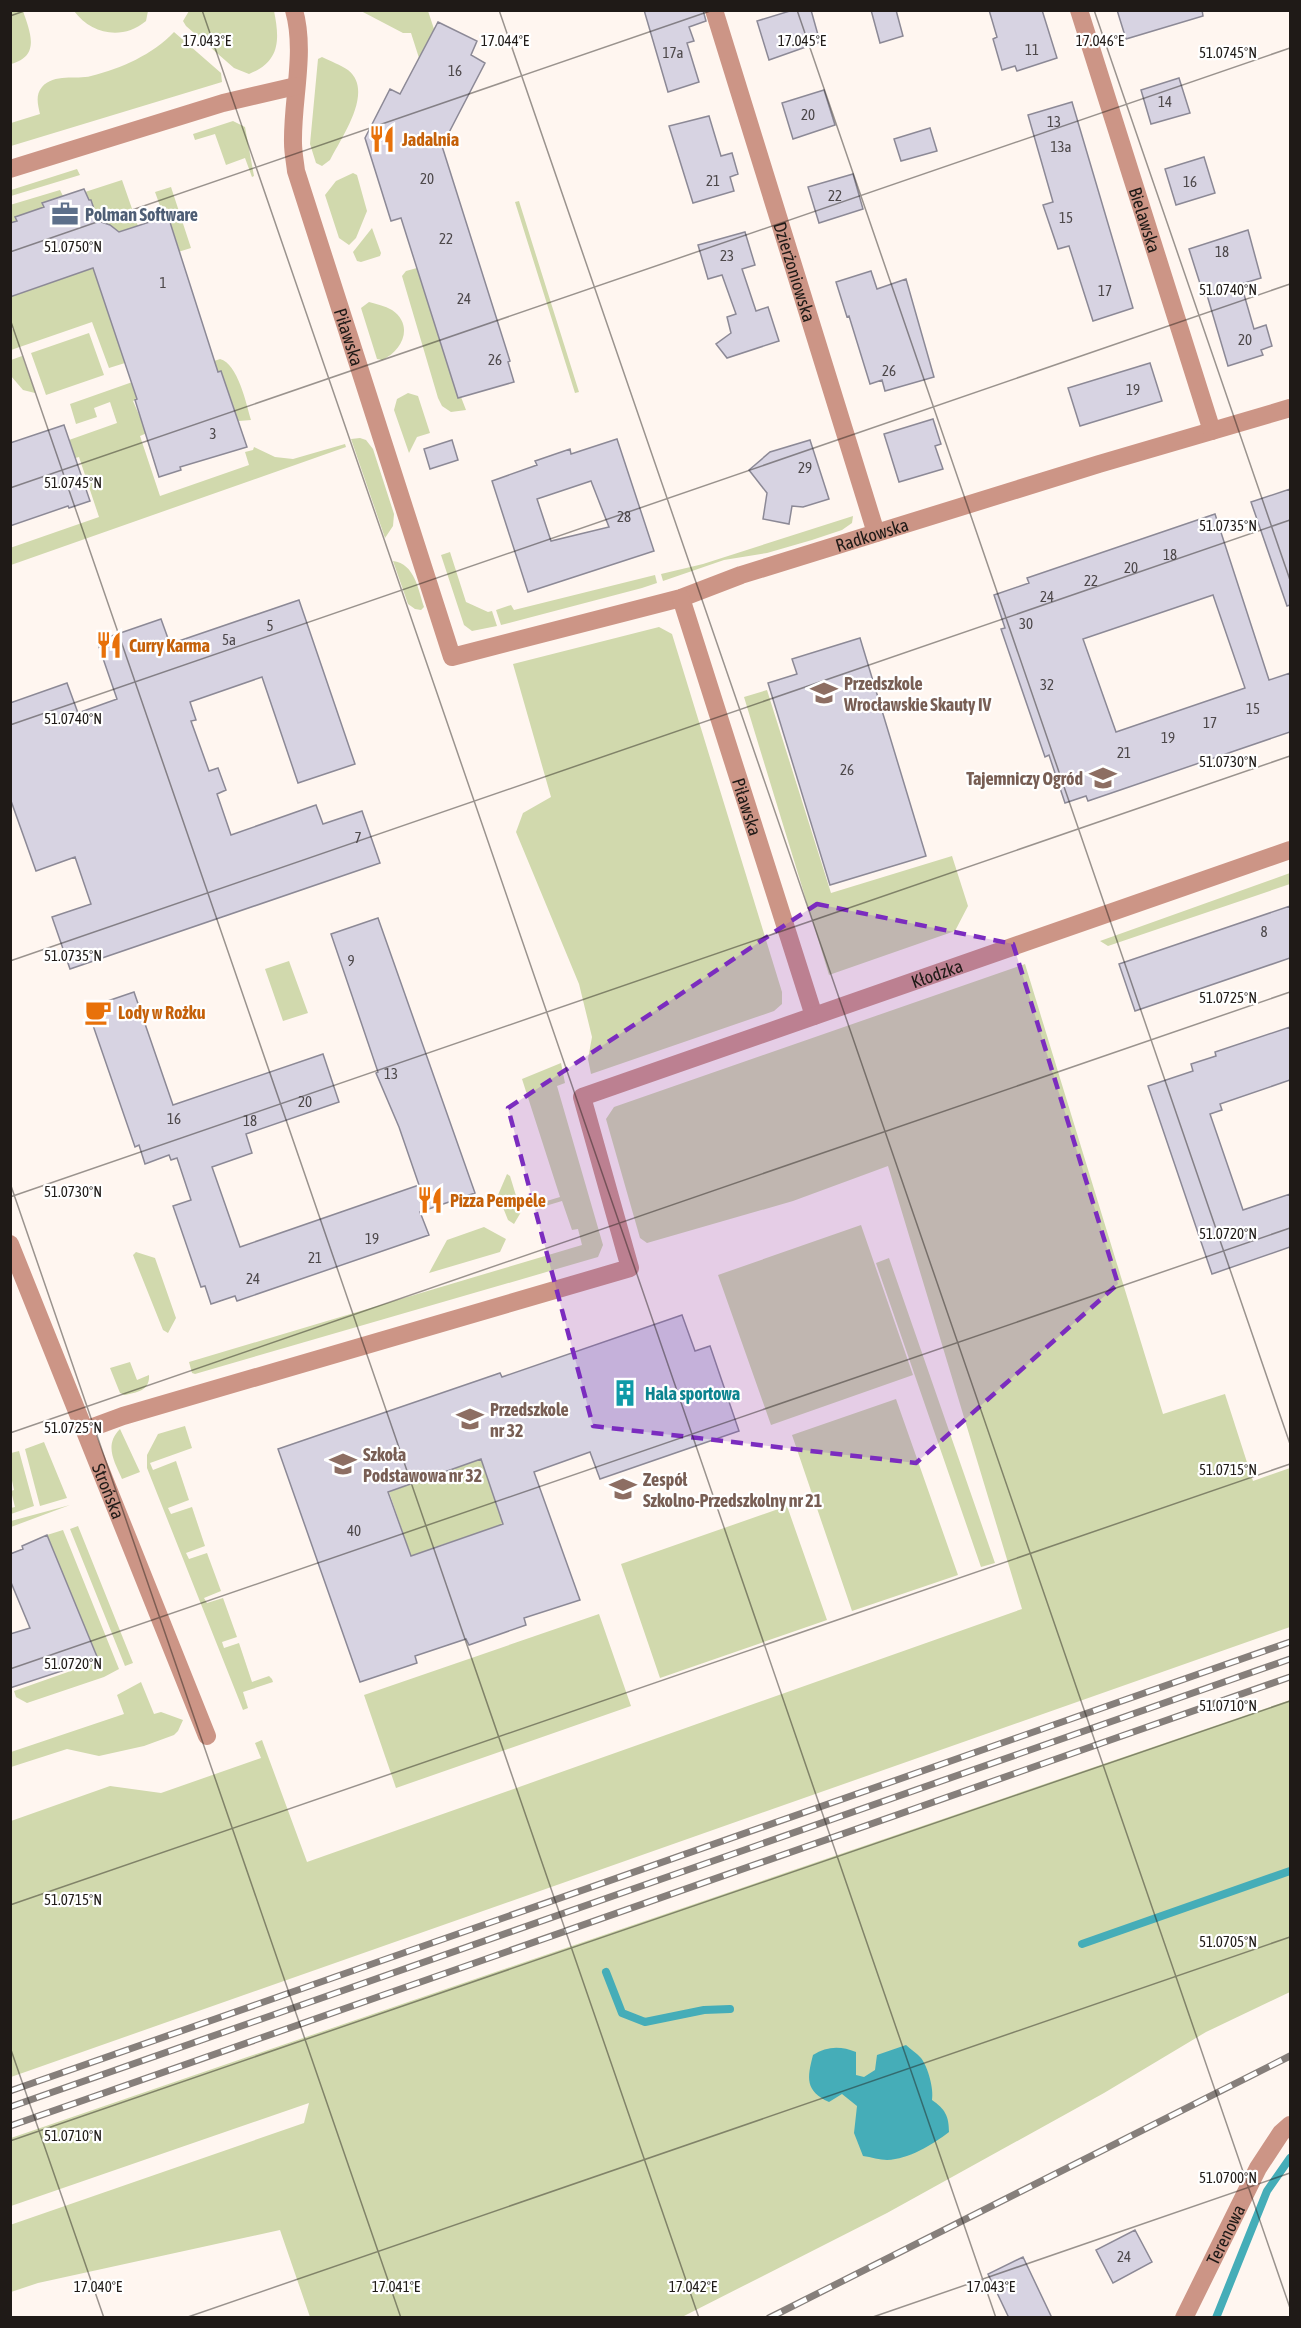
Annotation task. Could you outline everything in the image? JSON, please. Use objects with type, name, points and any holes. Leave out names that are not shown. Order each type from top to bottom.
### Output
[{"type":"street","name":"Piławska","points":[[294,10],[298,53],[293,144],[296,171],[452,657]]},
{"type":"street","name":"Dzierżoniowska","points":[[714,10],[876,533]]},
{"type":"street","name":"Bielawska","points":[[1078,10],[1212,431]]},
{"type":"street","points":[[10,169],[223,103],[296,86]]},
{"type":"street","name":"Radkowska","points":[[452,657],[681,598],[741,575],[1088,467],[1290,408]]},
{"type":"street","name":"Piławska","points":[[681,598],[814,1016]]},
{"type":"street","name":"Kłodzka","points":[[85,1430],[123,1416],[630,1268],[582,1097],[1290,850]]},
{"type":"street","name":"Strońska","points":[[10,1244],[207,1736]]},
{"type":"street","name":"Terenowa","points":[[1184,2318],[1258,2168],[1281,2133],[1290,2124]]},
{"type":"highlighted area","points":[[817,904],[1013,944],[1118,1284],[916,1463],[593,1426],[508,1108]]},
{"type":"green space","points":[[11,10],[23,11],[31,42],[27,55],[11,64]]},
{"type":"green space","points":[[74,11],[148,11],[146,21],[137,27],[117,33],[98,30],[81,19]]},
{"type":"green space","points":[[189,11],[274,11],[277,41],[272,56],[267,63],[249,74],[234,68],[186,26],[183,21]]},
{"type":"green space","points":[[361,11],[428,11],[434,29],[419,58],[411,33],[403,33]]},
{"type":"green space","points":[[174,32],[221,73],[222,82],[11,146],[11,123],[40,114],[38,93],[47,83],[59,78],[91,76],[125,65],[146,54]]},
{"type":"green space","points":[[322,57],[348,70],[355,79],[358,90],[357,102],[348,127],[330,160],[322,166],[316,163],[310,144],[318,59]]},
{"type":"green space","points":[[233,121],[245,127],[254,176],[252,177],[245,158],[226,165],[215,134],[195,140],[193,134]]},
{"type":"green space","points":[[77,169],[80,175],[11,196],[11,190]]},
{"type":"green space","points":[[353,173],[357,175],[367,211],[356,238],[349,245],[339,238],[325,195],[336,181]]},
{"type":"green space","points":[[122,180],[138,226],[119,232],[98,222],[91,200],[88,201],[85,192]]},
{"type":"green space","points":[[171,187],[191,248],[178,252],[168,216],[164,217],[155,192]]},
{"type":"green space","points":[[60,190],[63,196],[43,203],[44,207],[16,218],[17,221],[11,223],[10,205]]},
{"type":"green space","points":[[519,201],[579,392],[575,393],[515,202]]},
{"type":"green space","points":[[372,228],[380,256],[361,262],[357,261],[353,252]]},
{"type":"green space","points":[[93,268],[125,363],[109,368],[92,322],[11,350],[11,330],[13,329],[10,297]]},
{"type":"green space","points":[[417,268],[458,398],[461,397],[466,410],[451,412],[442,406],[438,398],[402,276],[406,271]]},
{"type":"green space","points":[[369,302],[392,310],[403,323],[403,337],[400,344],[396,350],[382,360],[377,359],[361,308]]},
{"type":"green space","points":[[89,333],[104,375],[46,395],[31,353]]},
{"type":"green space","points":[[22,356],[35,393],[23,390],[11,376],[11,360]]},
{"type":"green space","points":[[220,359],[232,368],[244,395],[251,420],[236,419],[221,371],[197,379],[193,368]]},
{"type":"green space","points":[[158,373],[164,390],[133,401],[147,433],[140,436],[160,496],[249,465],[245,452],[253,450],[254,447],[275,457],[293,459],[345,444],[346,447],[11,565],[10,548],[99,517],[79,457],[72,459],[67,445],[70,443],[69,440],[117,423],[110,402],[94,408],[97,417],[76,424],[70,404]]},
{"type":"green space","points":[[408,393],[418,396],[430,433],[417,437],[409,453],[394,410],[397,399]]},
{"type":"green space","points":[[351,439],[366,440],[373,449],[394,514],[393,526],[385,538]]},
{"type":"green space","points":[[853,516],[852,523],[842,530],[767,553],[724,560],[663,581],[661,574],[703,564]]},
{"type":"green space","points":[[450,552],[466,602],[488,612],[492,611],[497,626],[472,631],[464,625],[441,555]]},
{"type":"green space","points":[[393,561],[400,563],[411,572],[424,607],[421,610],[408,604]]},
{"type":"green space","points":[[655,575],[657,583],[642,588],[501,625],[496,610],[511,605],[514,610]]},
{"type":"green space","points":[[659,627],[672,634],[782,992],[782,1004],[774,1011],[591,1074],[588,1059],[592,1037],[579,984],[516,832],[523,813],[551,797],[513,664]]},
{"type":"green space","points":[[767,690],[831,893],[952,856],[968,906],[955,931],[829,975],[744,697]]},
{"type":"green space","points":[[1290,873],[1290,884],[1108,946],[1100,941]]},
{"type":"green space","points":[[289,961],[308,1013],[283,1021],[265,969]]},
{"type":"green space","points":[[1025,964],[1163,1414],[1225,1394],[1253,1481],[1290,1468],[1290,1627],[11,2077],[11,1821],[110,1786],[161,1793],[261,1758],[255,1743],[262,1740],[307,1862],[1022,1609],[888,1166],[793,1201],[647,1243],[640,1238],[606,1119],[614,1107]]},
{"type":"green space","points":[[561,1063],[565,1083],[557,1086],[603,1245],[598,1257],[192,1373],[189,1362],[582,1245],[578,1229],[572,1230],[562,1201],[542,1207],[540,1203],[560,1197],[522,1079]]},
{"type":"green space","points":[[507,1174],[510,1176],[521,1212],[514,1224],[508,1220],[498,1195]]},
{"type":"green space","points":[[861,1225],[913,1375],[771,1425],[718,1275]]},
{"type":"green space","points":[[484,1227],[506,1239],[500,1252],[429,1273],[447,1240]]},
{"type":"green space","points":[[136,1252],[155,1258],[176,1318],[168,1333],[163,1330],[133,1255]]},
{"type":"green space","points":[[889,1258],[995,1563],[981,1567],[876,1263]]},
{"type":"green space","points":[[130,1362],[137,1380],[149,1375],[149,1380],[142,1390],[125,1395],[120,1393],[110,1368]]},
{"type":"green space","points":[[896,1399],[958,1575],[852,1611],[792,1435]]},
{"type":"green space","points":[[185,1426],[192,1448],[150,1463],[153,1470],[176,1461],[189,1500],[168,1508],[171,1514],[192,1507],[205,1546],[186,1553],[189,1559],[207,1553],[221,1591],[204,1598],[207,1603],[223,1598],[237,1637],[222,1642],[224,1648],[239,1643],[252,1682],[269,1676],[272,1679],[273,1682],[243,1692],[248,1708],[243,1710],[147,1468],[147,1455],[158,1434]]},
{"type":"green space","points":[[120,1429],[140,1472],[122,1479],[111,1447]]},
{"type":"green space","points":[[44,1442],[67,1498],[40,1506],[25,1449]]},
{"type":"green space","points":[[19,1451],[34,1506],[11,1514],[11,1508],[15,1507],[11,1491],[14,1490],[11,1476],[11,1453]]},
{"type":"green space","points":[[481,1459],[507,1533],[496,1527],[435,1547],[416,1570],[389,1492]]},
{"type":"green space","points":[[70,1505],[11,1527],[11,1521]]},
{"type":"green space","points":[[787,1506],[827,1620],[660,1678],[621,1564]]},
{"type":"green space","points":[[78,1526],[133,1663],[125,1666],[70,1529]]},
{"type":"green space","points":[[63,1530],[119,1669],[104,1677],[27,1703],[16,1697],[14,1691],[99,1661],[47,1535]]},
{"type":"green space","points":[[599,1614],[631,1706],[396,1788],[364,1695]]},
{"type":"green space","points":[[141,1682],[154,1714],[161,1712],[183,1720],[174,1735],[144,1746],[99,1756],[67,1749],[11,1767],[11,1752],[124,1714],[117,1695]]},
{"type":"green space","points":[[1290,1700],[1290,1992],[1206,2032],[1104,2093],[887,2213],[682,2317],[310,2317],[280,2230],[38,2283],[11,2292],[10,2225],[304,2123],[309,2103],[11,2206],[11,2138]]},
{"type":"water","points":[[906,2045],[924,2062],[931,2084],[932,2100],[945,2113],[949,2132],[928,2146],[904,2157],[887,2160],[863,2156],[854,2133],[857,2106],[842,2094],[829,2102],[816,2093],[809,2077],[813,2055],[834,2048],[856,2052],[856,2075],[864,2077],[875,2070],[877,2055]]},
{"type":"building","points":[[644,10],[703,10],[706,21],[689,27],[694,41],[687,43],[699,82],[668,92]]},
{"type":"building","points":[[793,10],[811,10],[820,42],[769,60],[757,21]]},
{"type":"building","points":[[871,10],[896,10],[903,36],[880,43]]},
{"type":"building","points":[[989,10],[1042,10],[1057,58],[1017,71],[1015,66],[1002,70],[993,39],[997,37]]},
{"type":"building","points":[[1117,10],[1202,10],[1203,16],[1126,39]]},
{"type":"building","points":[[438,22],[477,41],[471,55],[485,63],[442,146],[510,361],[508,362],[514,382],[458,398],[401,218],[391,221],[365,138],[390,89],[400,94]]},
{"type":"building","points":[[1179,78],[1190,113],[1151,124],[1141,90]]},
{"type":"building","points":[[824,90],[835,125],[793,139],[782,103]]},
{"type":"building","points":[[1072,102],[1133,308],[1093,321],[1069,246],[1058,249],[1043,205],[1053,202],[1028,115]]},
{"type":"building","points":[[709,116],[721,156],[732,153],[738,174],[730,177],[734,191],[693,203],[669,126]]},
{"type":"building","points":[[930,128],[937,151],[901,161],[894,139]]},
{"type":"building","points":[[1204,157],[1215,193],[1176,205],[1165,169]]},
{"type":"building","points":[[853,174],[863,209],[819,223],[808,187]]},
{"type":"building","points":[[84,189],[91,200],[98,221],[110,225],[119,232],[168,216],[218,372],[221,371],[247,447],[180,467],[181,470],[159,477],[135,400],[137,399],[93,268],[10,297],[10,223],[17,221],[15,217],[44,207],[42,203]]},
{"type":"building","points":[[1248,230],[1261,278],[1241,284],[1254,329],[1266,325],[1272,346],[1261,350],[1263,355],[1228,366],[1207,295],[1204,296],[1189,249]]},
{"type":"building","points":[[745,232],[755,265],[742,269],[756,311],[768,307],[779,341],[727,358],[716,344],[731,333],[727,317],[736,314],[722,275],[708,279],[698,245]]},
{"type":"building","points":[[871,271],[877,289],[906,279],[934,377],[885,391],[882,380],[870,384],[836,282]]},
{"type":"building","points":[[1150,363],[1162,401],[1080,426],[1068,388]]},
{"type":"building","points":[[933,419],[941,444],[935,446],[943,469],[899,482],[884,434]]},
{"type":"building","points":[[64,425],[90,501],[10,526],[10,443]]},
{"type":"building","points":[[617,439],[654,551],[528,592],[492,481],[537,465],[535,461],[570,449],[571,454]],"holes":[[[591,481],[609,527],[551,541],[537,499]]]},
{"type":"building","points":[[452,440],[458,460],[430,469],[424,449]]},
{"type":"building","points":[[810,440],[829,499],[803,507],[792,506],[789,524],[763,519],[767,493],[749,470],[770,452]]},
{"type":"building","points":[[1290,489],[1290,605],[1287,606],[1251,502]]},
{"type":"building","points":[[1215,514],[1269,680],[1290,673],[1290,732],[1088,801],[1086,796],[1065,803],[1049,755],[1045,757],[1001,629],[1005,628],[994,595],[1029,583],[1027,578]],"holes":[[[1213,595],[1245,688],[1116,732],[1083,639]]]},
{"type":"building","points":[[299,600],[355,764],[298,783],[262,677],[190,702],[196,720],[191,721],[209,771],[218,768],[226,790],[217,794],[231,835],[316,805],[323,824],[362,811],[380,863],[70,969],[52,917],[91,904],[75,857],[36,871],[10,798],[10,703],[67,683],[78,713],[117,699],[97,641],[161,619],[170,644]]},
{"type":"building","points":[[860,638],[926,856],[830,885],[768,683],[797,674],[792,659]]},
{"type":"building","points":[[1290,906],[1290,958],[1135,1011],[1119,964]]},
{"type":"building","points":[[378,918],[475,1193],[420,1212],[429,1235],[237,1301],[235,1296],[211,1304],[205,1286],[201,1287],[173,1206],[191,1200],[177,1158],[171,1160],[169,1155],[145,1164],[139,1145],[135,1147],[87,1008],[134,992],[173,1105],[323,1054],[339,1102],[246,1134],[252,1153],[212,1167],[240,1247],[419,1185],[399,1127],[376,1073],[378,1072],[331,934]]},
{"type":"building","points":[[1290,1027],[1290,1080],[1220,1104],[1222,1110],[1210,1114],[1243,1210],[1290,1194],[1290,1247],[1212,1274],[1148,1086],[1193,1071],[1191,1064],[1216,1056],[1215,1052]]},
{"type":"building","points":[[682,1315],[695,1351],[710,1346],[739,1431],[600,1479],[590,1452],[534,1472],[580,1600],[524,1618],[526,1625],[469,1645],[466,1639],[415,1656],[417,1663],[360,1682],[278,1449],[500,1373],[502,1377]],"holes":[[[481,1459],[503,1524],[411,1556],[388,1492]]]},
{"type":"building","points":[[47,1535],[98,1659],[10,1688],[10,1634],[30,1628],[10,1580],[10,1554]]},
{"type":"building","points":[[1135,2230],[1152,2262],[1113,2283],[1096,2250]]},
{"type":"building","points":[[1023,2257],[1052,2318],[1009,2318],[988,2274]]},
{"type":"waterway","points":[[1082,1944],[1290,1871]]},
{"type":"waterway","points":[[606,1972],[622,2013],[645,2022],[704,2010],[730,2009]]},
{"type":"waterway","points":[[1216,2318],[1267,2191],[1290,2158]]},
{"type":"railway","points":[[10,2091],[1290,1642]]},
{"type":"railway","points":[[10,2107],[1290,1659]]},
{"type":"railway","points":[[10,2126],[1290,1677]]},
{"type":"railway","points":[[769,2318],[1290,2056]]},
{"type":"place","name":"Jadalnia","points":[[382,139]]},
{"type":"place","name":"Polman Software","points":[[65,214]]},
{"type":"place","name":"Curry Karma","points":[[109,645]]},
{"type":"place","name":"Przedszkole Wrocławskie Skauty IV","points":[[824,693]]},
{"type":"place","name":"Tajemniczy Ogród","points":[[1103,778]]},
{"type":"place","name":"Lody w Rożku","points":[[98,1012]]},
{"type":"place","name":"Pizza Pempele","points":[[430,1200]]},
{"type":"place","name":"Hala sportowa","points":[[625,1393]]},
{"type":"place","name":"Przedszkole nr 32","points":[[470,1419]]},
{"type":"place","name":"Szkoła Podstawowa nr 32","points":[[343,1464]]},
{"type":"place","name":"Zespół Szkolno-Przedszkolny nr 21","points":[[623,1489]]}]
